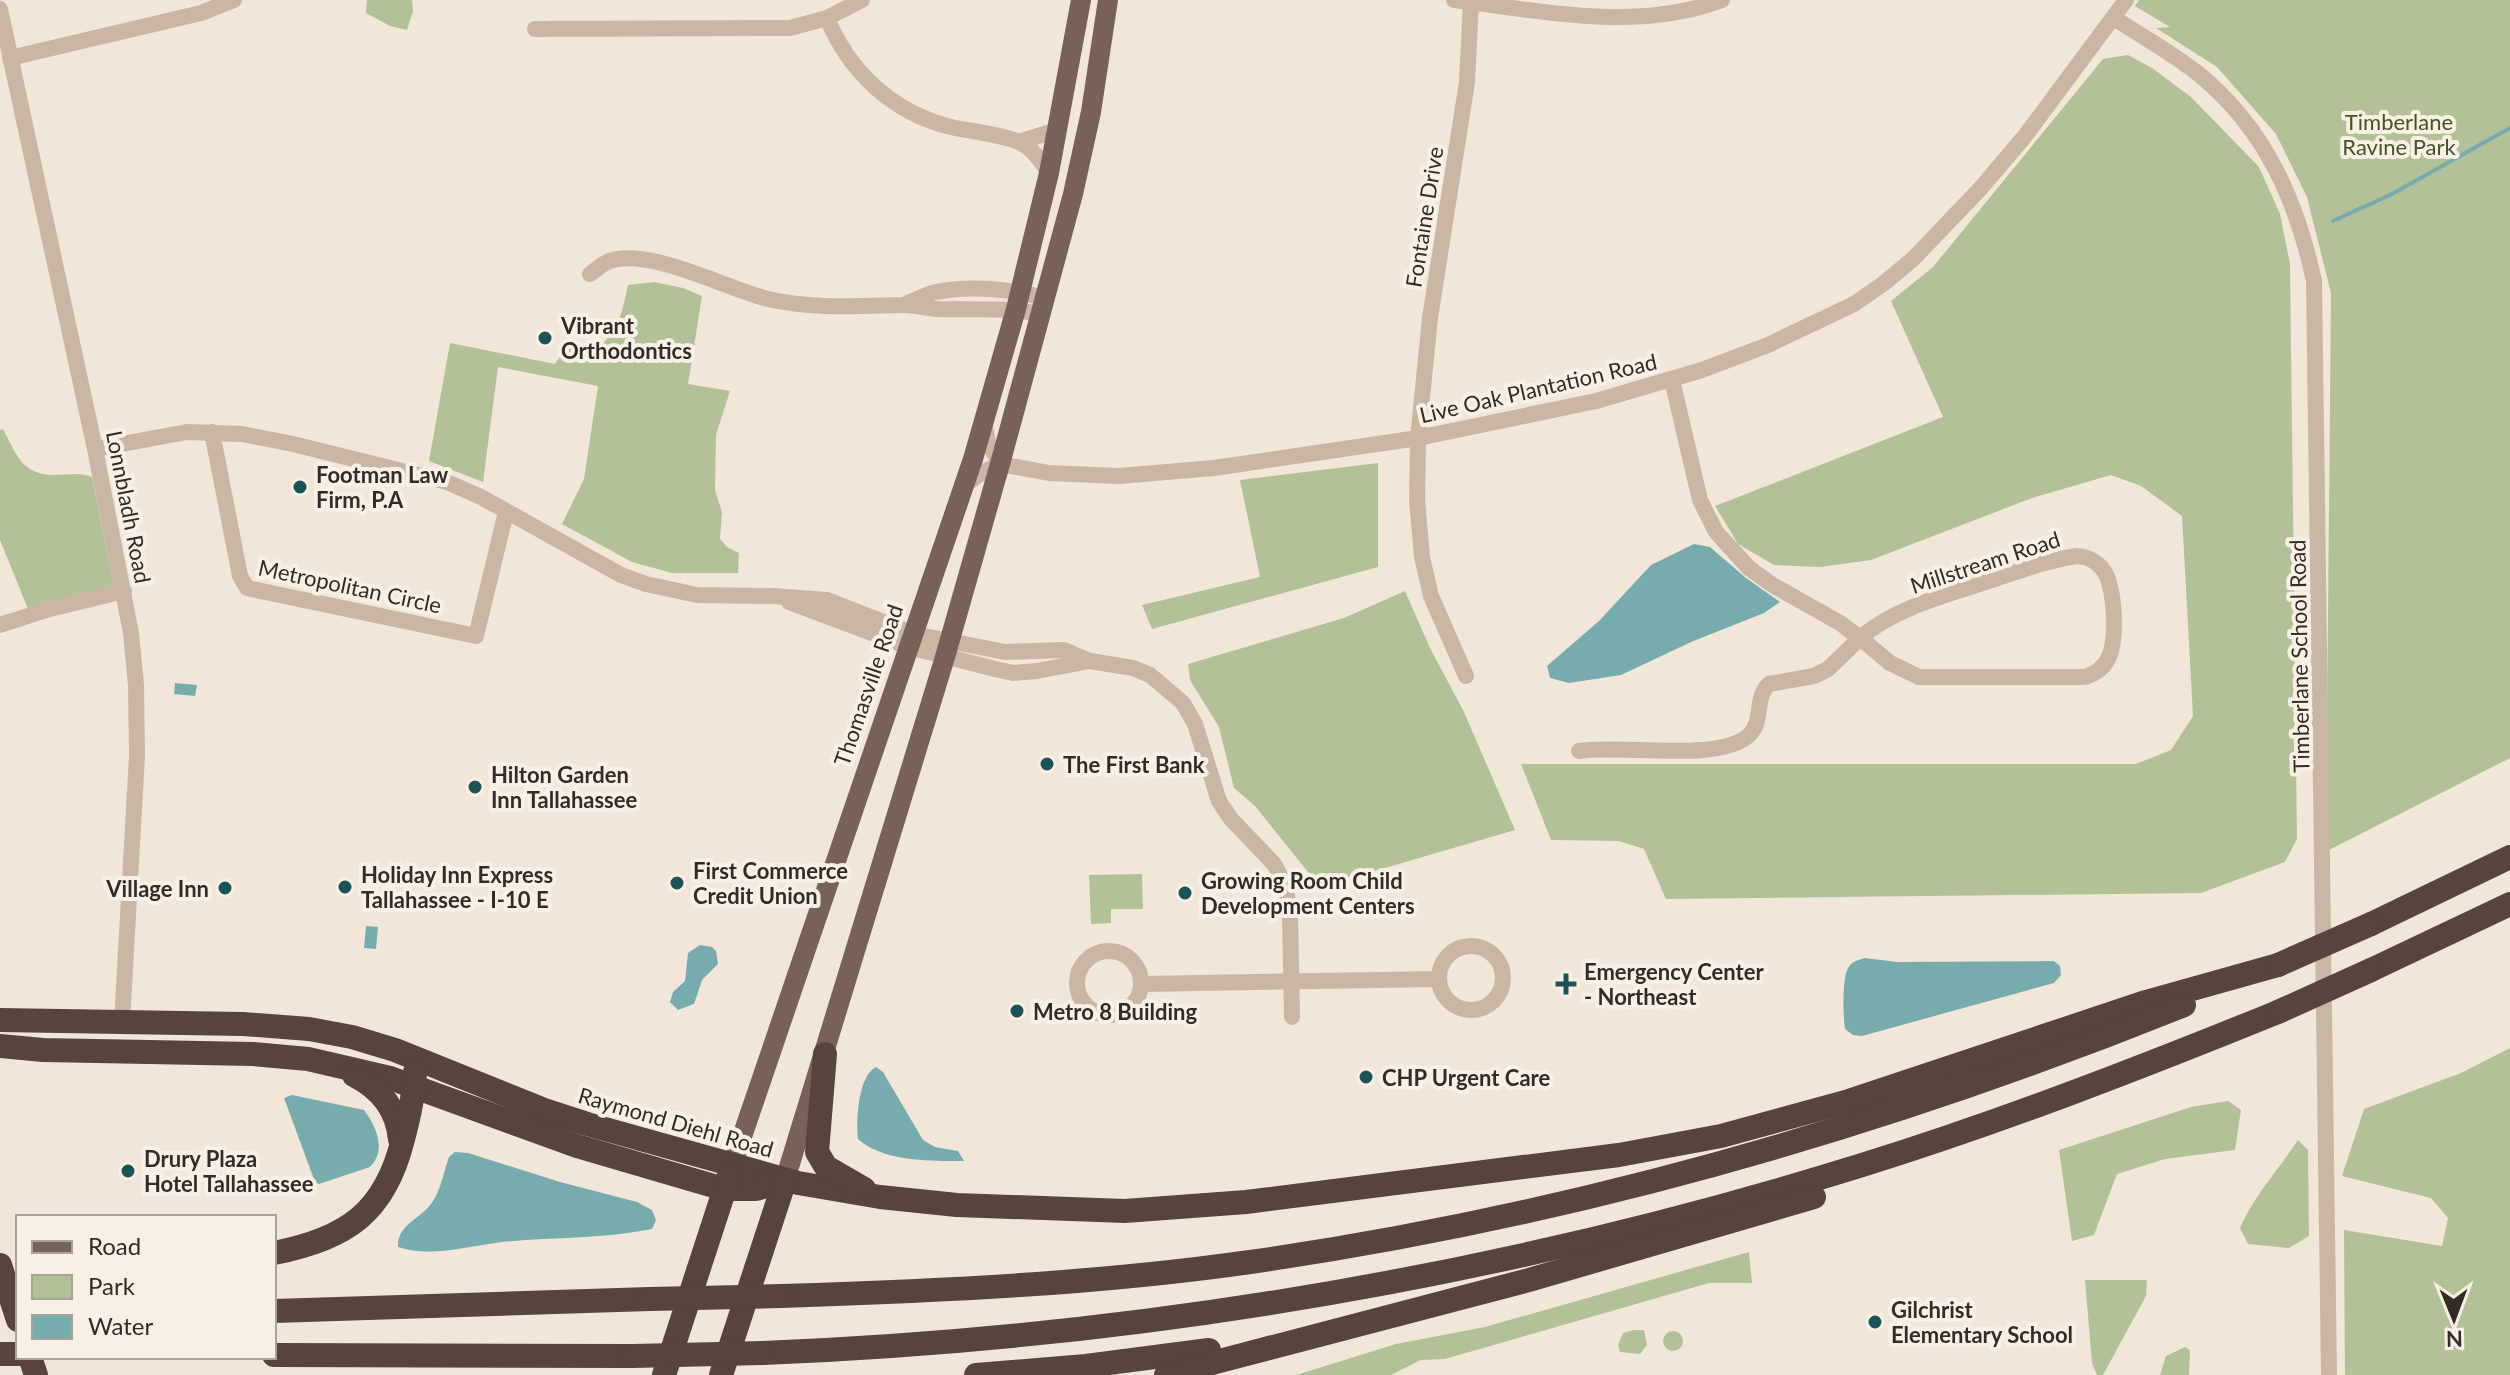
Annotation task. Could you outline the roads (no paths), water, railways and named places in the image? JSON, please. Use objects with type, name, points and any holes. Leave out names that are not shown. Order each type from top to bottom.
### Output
[{"type":"highway","points":[[276,1311],[982,1288],[1160,1273],[1338,1248],[1513,1214],[1686,1172],[1900,1109],[2070,1049],[2278,965],[2510,857]]},
{"type":"highway","points":[[276,1355],[632,1356],[763,1353],[961,1341],[1125,1324],[1289,1300],[1509,1258],[1683,1216],[1856,1167],[2027,1110],[2278,1012],[2510,904]]},
{"type":"highway","points":[[721,1375],[785,1180],[880,1197],[1022,1209],[1163,1209],[1246,1202],[1619,1155],[1721,1136],[1820,1110],[1934,1075],[2146,1002],[2278,965]]},
{"type":"highway","name":"Raymond Diehl Road","points":[[0,1020],[286,1026],[352,1037],[415,1057],[544,1110],[785,1180]]},
{"type":"highway","name":"Raymond Diehl Road","points":[[0,1046],[43,1050],[253,1054],[327,1062],[414,1086],[577,1146],[724,1189],[756,1189],[785,1180]]},
{"type":"highway","points":[[1166,1375],[1558,1272],[1873,1179],[2045,1115],[2195,1046]]},
{"type":"highway","points":[[0,1055],[43,1050]]},
{"type":"highway","points":[[825,1054],[816,1141],[819,1156],[831,1171],[880,1197]]},
{"type":"highway","points":[[276,1253],[318,1243],[351,1226],[381,1196],[399,1155],[414,1086],[415,1057]]},
{"type":"highway","points":[[327,1062],[367,1083],[388,1102],[398,1124],[399,1155]]},
{"type":"highway","name":"Thomasville Road","points":[[664,1375],[732,1166]]},
{"type":"highway","points":[[0,1265],[16,1314]]},
{"type":"highway","points":[[976,1375],[1179,1355],[1376,1319]]},
{"type":"main road","name":"Thomasville Road","points":[[732,1166],[984,420],[1049,173],[1081,0]]},
{"type":"main road","points":[[785,1180],[948,649],[1000,464],[1086,135],[1108,0]]},
{"type":"main road","points":[[1057,130],[1086,135]]},
{"type":"street","points":[[10,58],[201,13],[234,0]]},
{"type":"street","points":[[535,29],[790,28],[827,18],[862,0]]},
{"type":"street","points":[[1454,0],[1663,16],[1722,0]]},
{"type":"street","name":"Live Oak Plantation Road","points":[[1000,464],[1037,472],[1084,476],[1167,473],[1418,438],[1556,410],[1672,380],[1768,345],[1822,321],[1883,284],[1931,242],[2025,136],[2126,0]]},
{"type":"street","name":"Fontaine Drive","points":[[1466,676],[1441,623],[1427,581],[1417,500],[1418,438],[1430,318],[1467,82],[1471,2]]},
{"type":"street","name":"Lonnbladh Road","points":[[0,9],[124,591],[136,685],[137,756],[122,1022]]},
{"type":"street","points":[[827,18],[846,56],[861,75],[892,101],[931,121],[1019,142],[1033,152],[1049,173]]},
{"type":"street","name":"Timberlane School Road","points":[[2114,18],[2201,76],[2259,139],[2292,201],[2314,281],[2329,1375]]},
{"type":"street","points":[[1019,142],[1057,130]]},
{"type":"street","points":[[590,274],[608,261],[636,260],[682,269],[729,288],[773,300],[839,307],[905,305],[934,292],[965,289],[1042,306]]},
{"type":"street","name":"Millstream Road","points":[[1579,751],[1682,750],[1731,744],[1745,738],[1754,729],[1760,695],[1769,684],[1814,676],[1828,669],[1860,638],[1880,623],[1903,612],[1964,589],[2068,557],[2086,557],[2095,561],[2107,576],[2111,590],[2112,646],[2101,668],[2085,677],[1919,677],[1890,663],[1860,638],[1840,623],[1749,568],[1716,532],[1700,500],[1672,380]]},
{"type":"street","points":[[964,486],[1000,464],[988,442],[984,420]]},
{"type":"street","points":[[95,449],[183,432],[212,432],[293,444],[424,475],[458,487],[621,575],[646,584],[697,595],[827,600],[912,640],[948,649],[1013,673],[1090,661],[1133,668],[1150,675],[1183,703],[1195,724],[1219,801],[1231,819],[1274,864],[1285,884],[1290,913],[1292,1017]]},
{"type":"street","name":"Metropolitan Circle","points":[[212,432],[240,576],[247,588],[476,636],[506,512]]},
{"type":"street","points":[[0,625],[124,591]]},
{"type":"street","points":[[1469,945],[1492,953],[1498,959],[1504,978],[1499,995],[1492,1003],[1473,1010],[1449,1002],[1441,990],[1439,979],[1441,965],[1447,955],[1469,945]]},
{"type":"street","points":[[1114,952],[1131,960],[1138,970],[1141,984],[1131,1007],[1110,1015],[1089,1009],[1080,997],[1077,984],[1079,972],[1086,961],[1098,953],[1114,952]]},
{"type":"street","points":[[1141,984],[1439,979]]},
{"type":"water","points":[[1694,544],[1710,547],[1780,602],[1764,613],[1691,642],[1621,675],[1569,683],[1550,678],[1547,666],[1599,621],[1651,565]]},
{"type":"water","points":[[175,683],[197,685],[195,696],[174,694]]},
{"type":"water","points":[[366,926],[378,927],[376,949],[364,948]]},
{"type":"water","points":[[700,945],[716,951],[718,964],[702,980],[694,1004],[678,1010],[670,1002],[673,992],[685,981],[688,953]]},
{"type":"water","points":[[1865,958],[1897,962],[2054,961],[2060,966],[2061,975],[2054,983],[1862,1036],[1853,1035],[1845,1029],[1844,998],[1848,968],[1853,962]]},
{"type":"water","points":[[876,1067],[883,1072],[923,1140],[935,1147],[958,1151],[964,1161],[894,1156],[868,1147],[858,1139],[857,1121],[862,1089],[865,1079]]},
{"type":"water","points":[[292,1095],[364,1110],[376,1131],[379,1146],[370,1167],[319,1184],[315,1182],[284,1098]]},
{"type":"water","points":[[455,1152],[468,1153],[637,1202],[652,1210],[656,1220],[652,1229],[615,1235],[502,1242],[436,1251],[398,1247],[402,1232],[433,1201],[449,1157]]},
{"type":"waterway","points":[[2333,221],[2392,194],[2510,128]]},
{"type":"place","name":"Vibrant Orthodontics","points":[[545,338]]},
{"type":"place","name":"Footman Law Firm, P.A","points":[[300,487]]},
{"type":"place","name":"The First Bank","points":[[1047,764]]},
{"type":"place","name":"Hilton Garden Inn Tallahassee","points":[[475,787]]},
{"type":"place","name":"First Commerce Credit Union","points":[[677,883]]},
{"type":"place","name":"Holiday Inn Express Tallahassee - I-10 E","points":[[345,887]]},
{"type":"place","name":"Village Inn","points":[[225,888]]},
{"type":"place","name":"Growing Room Child Development Centers","points":[[1185,893]]},
{"type":"place","name":"Emergency Center - Northeast","points":[[1566,984]]},
{"type":"place","name":"Metro 8 Building","points":[[1017,1011]]},
{"type":"place","name":"CHP Urgent Care","points":[[1366,1077]]},
{"type":"place","name":"Drury Plaza Hotel Tallahassee","points":[[128,1171]]},
{"type":"place","name":"Gilchrist Elementary School","points":[[1875,1322]]},
{"type":"park label","name":"Timberlane Ravine Park","points":[[2399,134]]}]
